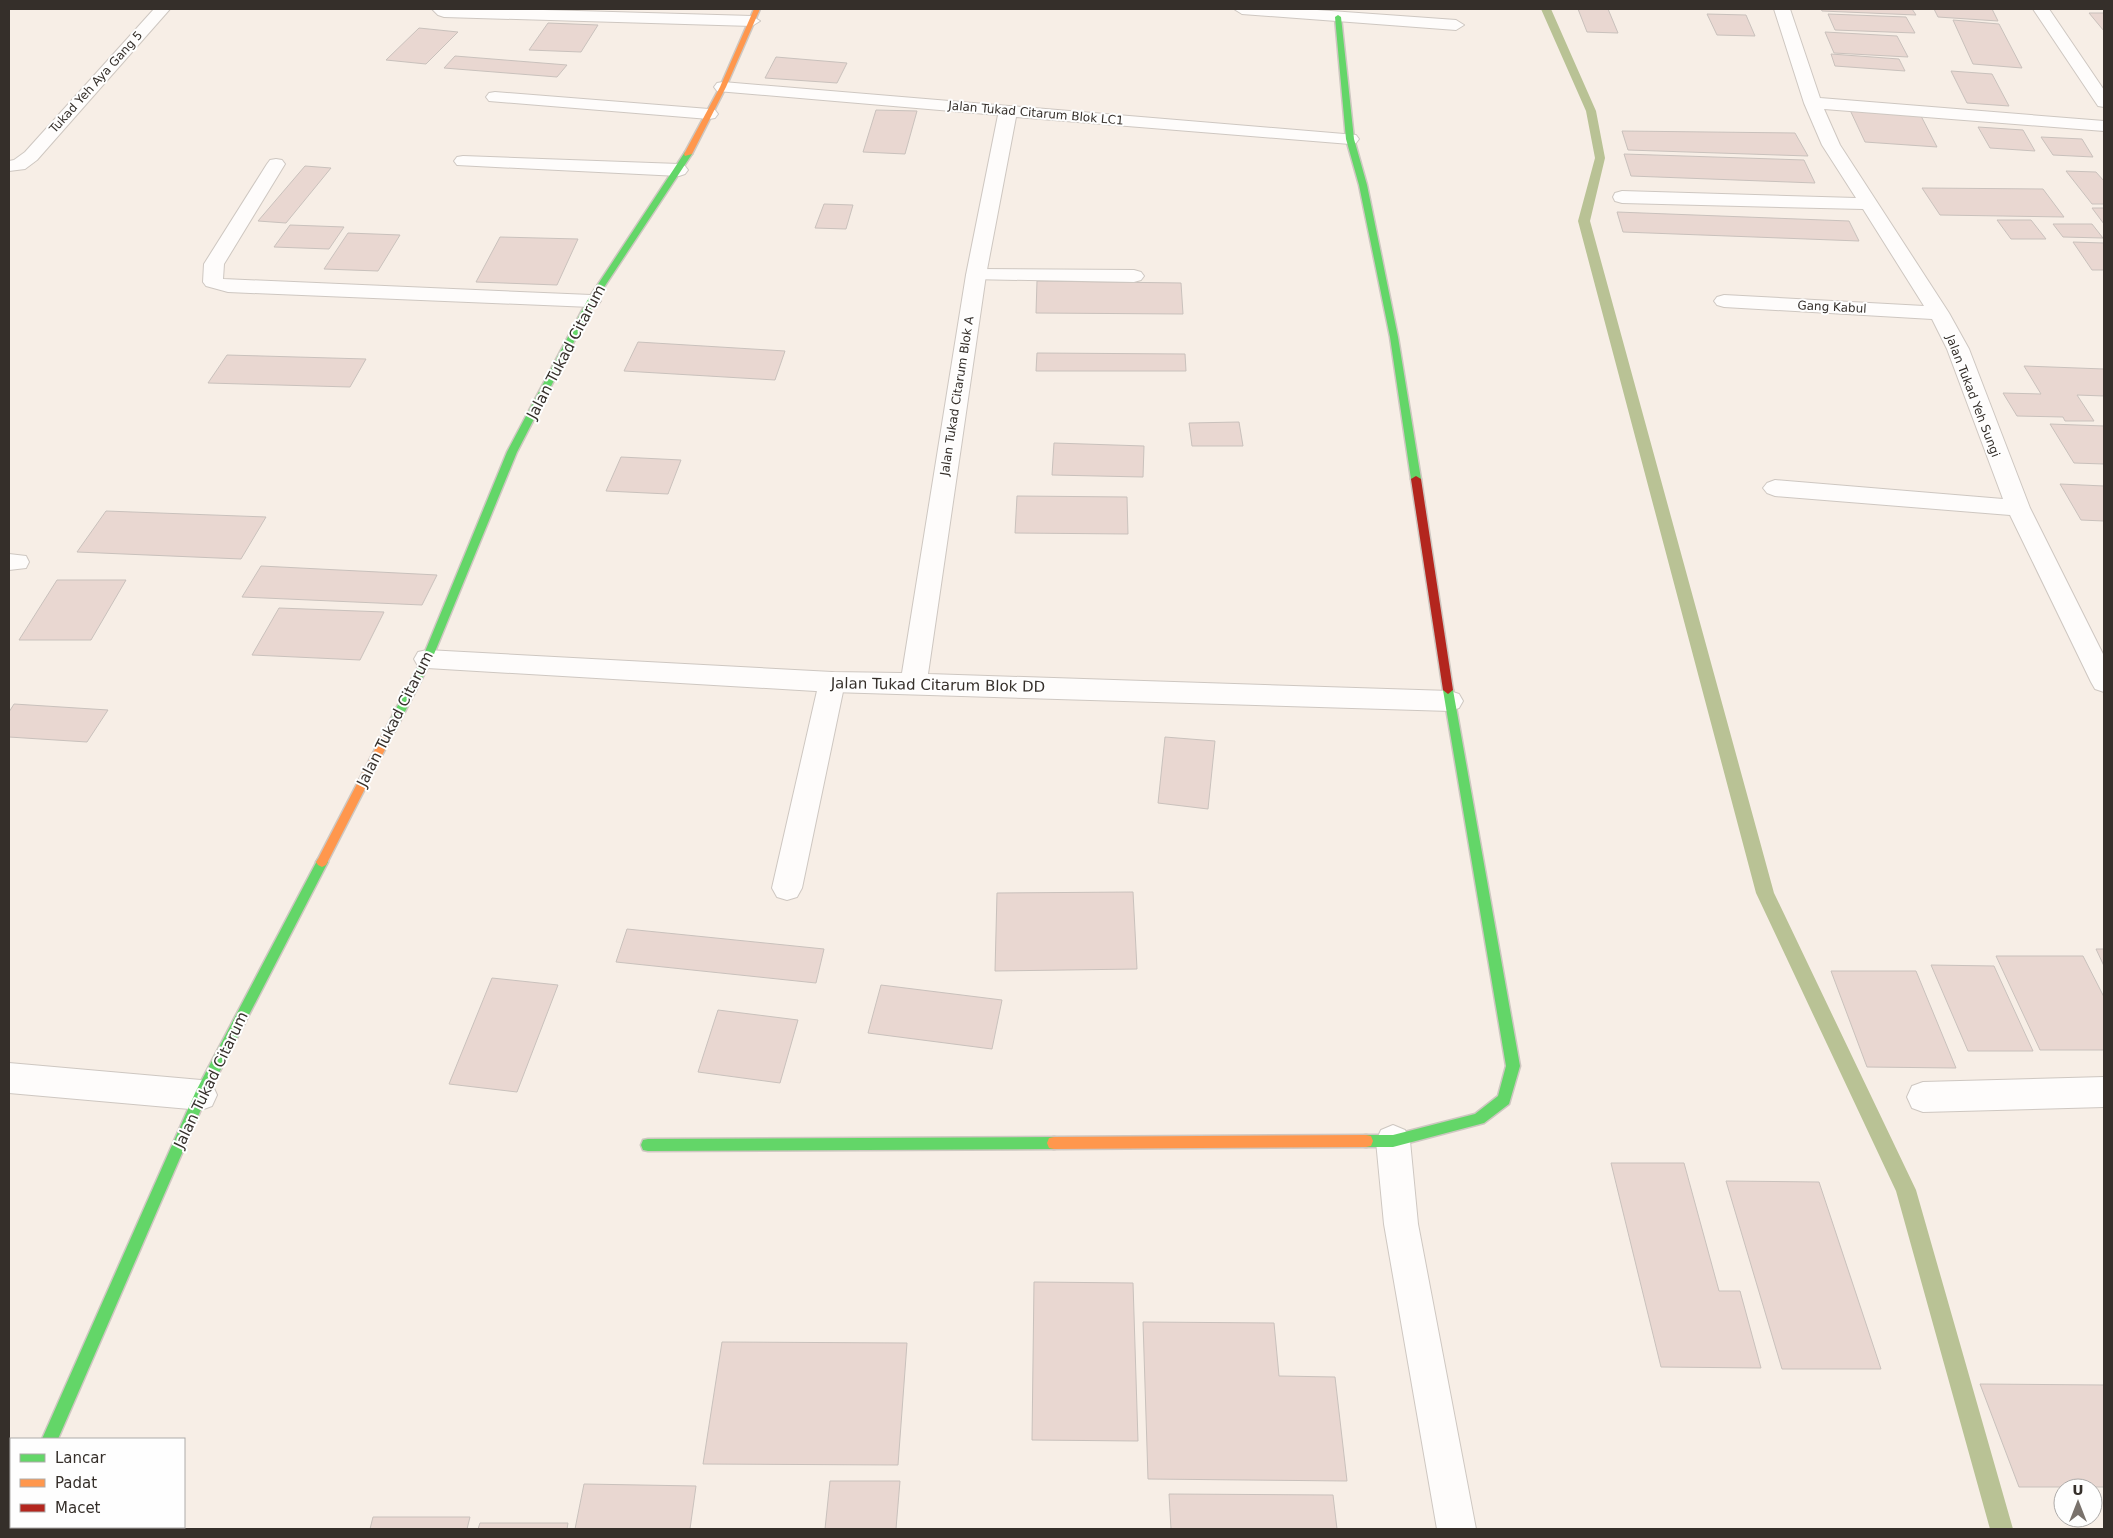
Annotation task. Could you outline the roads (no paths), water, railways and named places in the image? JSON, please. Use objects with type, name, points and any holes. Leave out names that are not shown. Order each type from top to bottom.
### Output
[{"type":"street","name":"Tukad Yeh Aya Gang 5","points":[[9,166],[19,165],[31,156],[162,9]]},
{"type":"street","points":[[440,9],[444,12],[755,15]]},
{"type":"street","points":[[1242,9],[1456,25]]},
{"type":"street","name":"Jalan Tukad Yeh Sungi","points":[[1782,9],[1813,103],[1832,145],[1939,313],[1958,349],[2018,508],[2104,682]]},
{"type":"street","points":[[2041,9],[2104,102]]},
{"type":"street","name":"Jalan Tukad Citarum","points":[[50,1438],[201,1095],[427,658],[512,452],[591,301],[679,170],[723,87],[755,15]]},
{"type":"street","points":[[648,1145],[1393,1141],[1479,1119],[1504,1100],[1513,1066],[1450,701],[1394,337],[1363,186],[1350,138],[1338,17]]},
{"type":"street","name":"Jalan Tukad Citarum Blok LC1","points":[[723,87],[1350,138]]},
{"type":"street","points":[[495,97],[709,114]]},
{"type":"street","points":[[1813,103],[2104,126]]},
{"type":"street","name":"Jalan Tukad Citarum Blok A","points":[[914,683],[976,275],[1008,111]]},
{"type":"street","points":[[463,161],[679,170]]},
{"type":"street","points":[[276,164],[214,264],[213,282],[228,286],[591,301]]},
{"type":"street","points":[[1622,197],[1870,204]]},
{"type":"street","points":[[976,275],[1134,276]]},
{"type":"street","name":"Gang Kabul","points":[[1724,301],[1939,313]]},
{"type":"street","points":[[1775,488],[2018,508]]},
{"type":"street","name":"Jalan Tukad Citarum Blok DD","points":[[427,658],[832,682],[914,683],[1450,701]]},
{"type":"street","points":[[787,888],[832,682]]},
{"type":"street","points":[[9,1078],[201,1095]]},
{"type":"street","points":[[1923,1097],[2104,1092]]},
{"type":"street","points":[[1393,1141],[1401,1224],[1457,1529]]},
{"type":"waterway","points":[[1546,9],[1591,111],[1600,158],[1584,221],[1765,893],[1906,1190],[2002,1529]]}]
